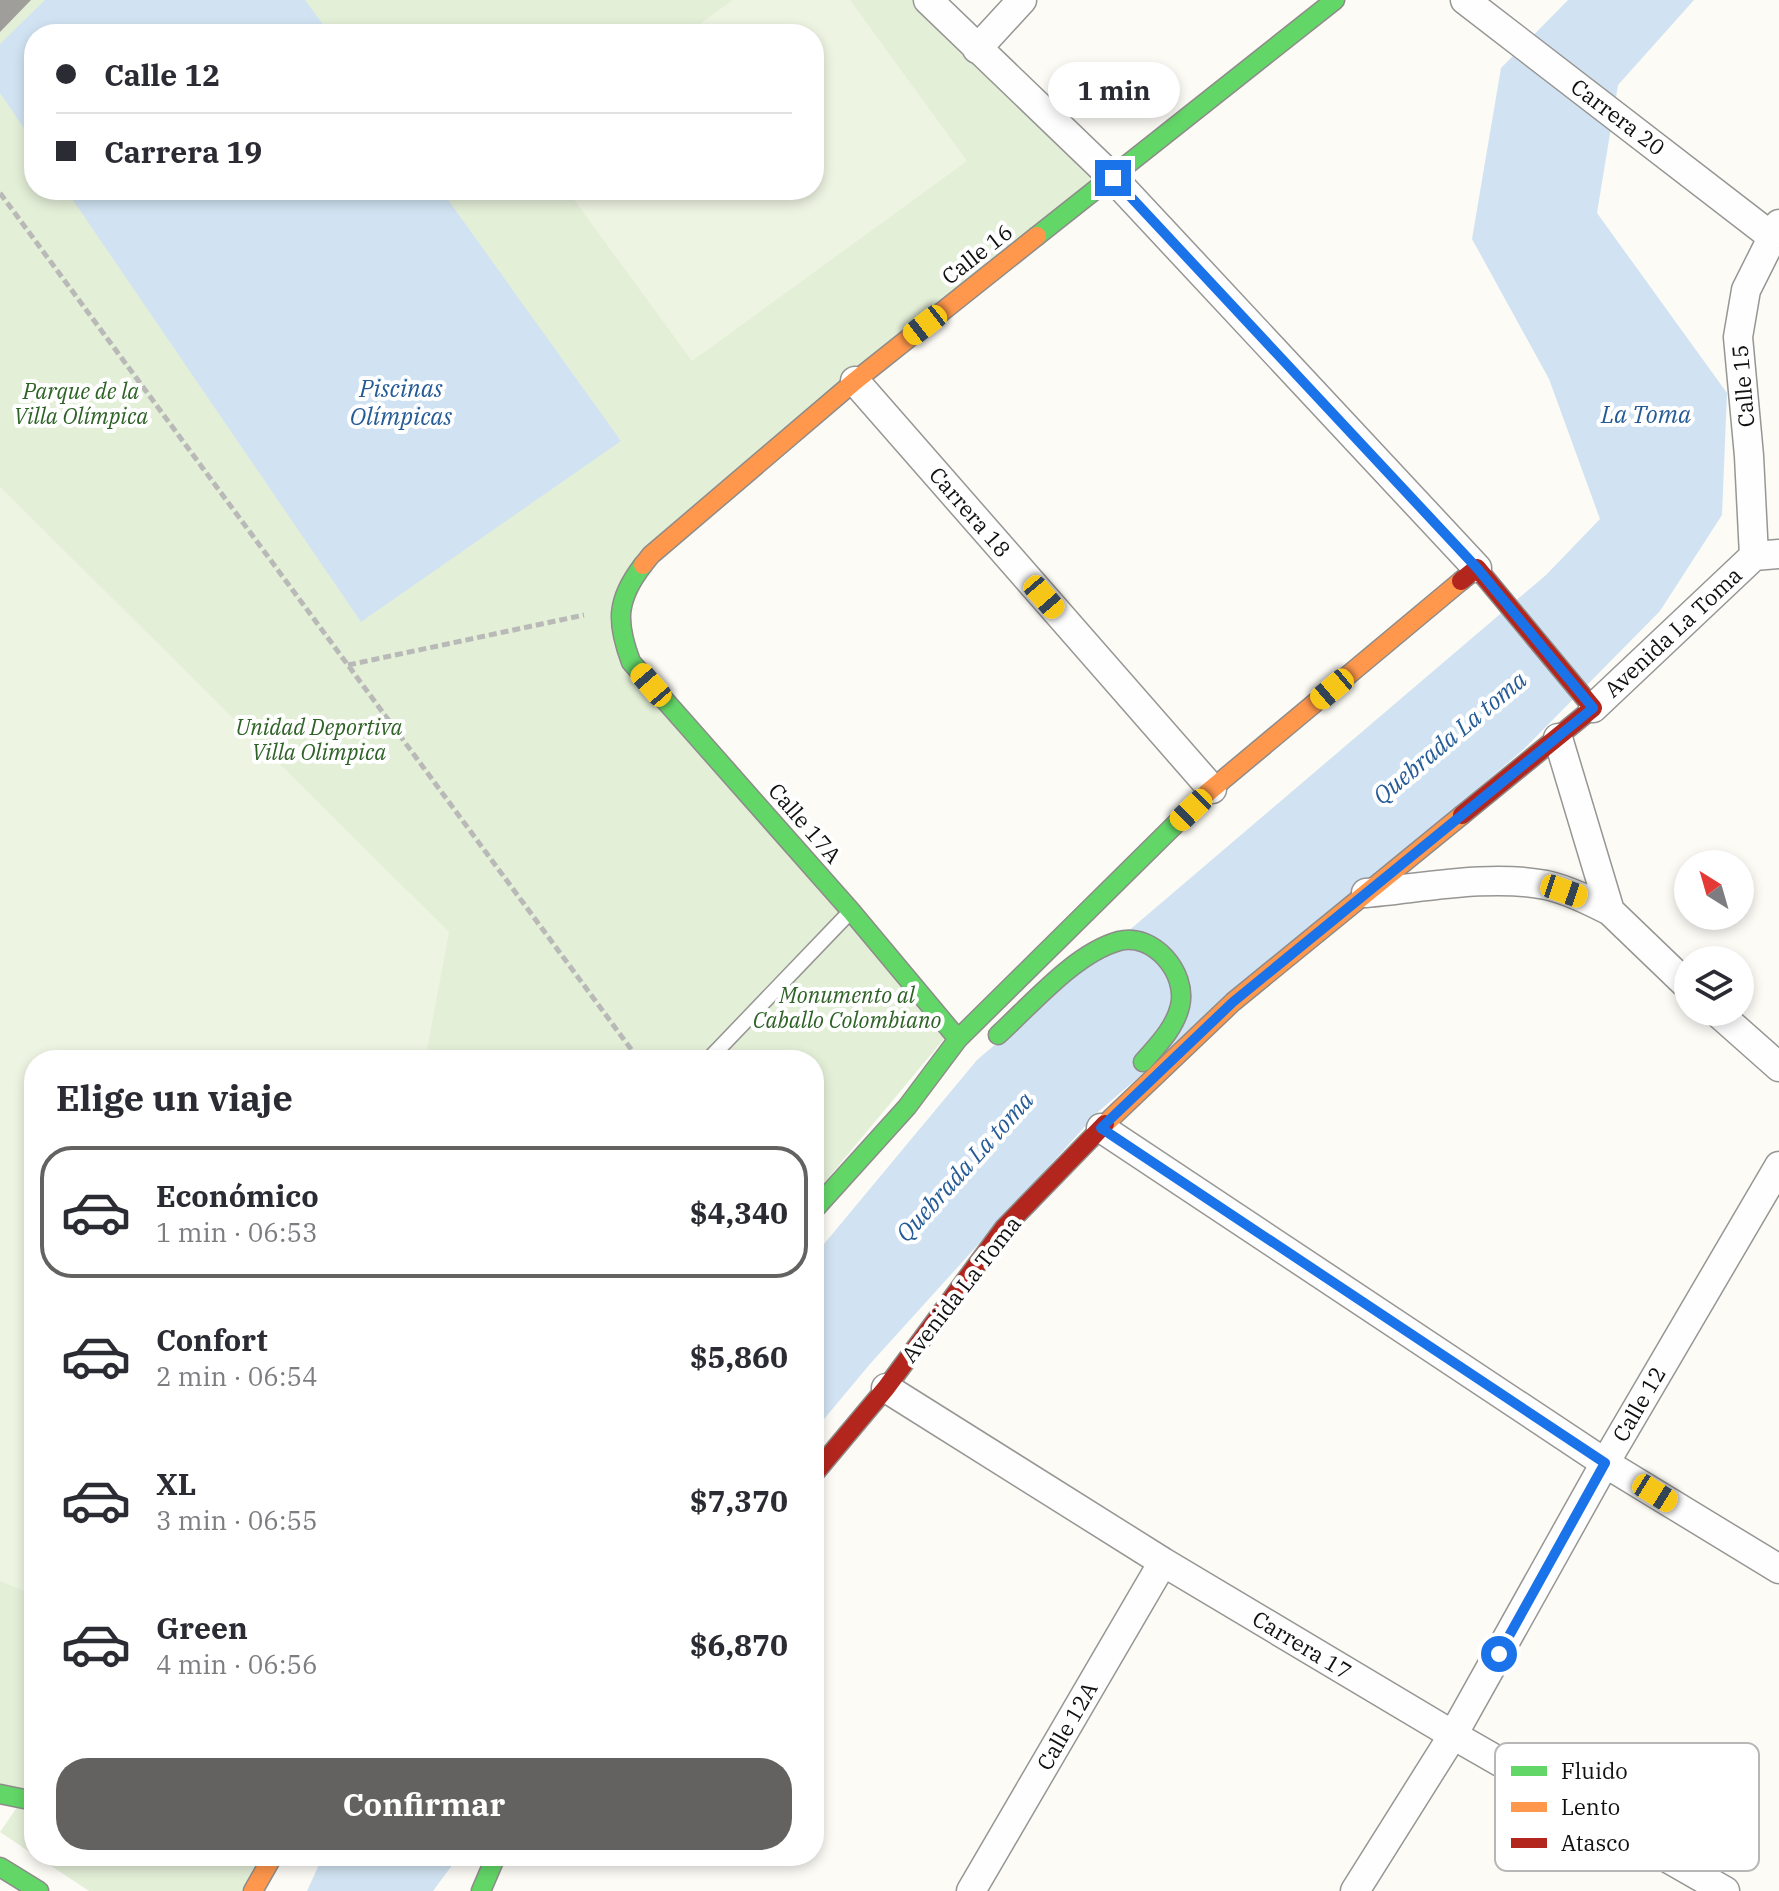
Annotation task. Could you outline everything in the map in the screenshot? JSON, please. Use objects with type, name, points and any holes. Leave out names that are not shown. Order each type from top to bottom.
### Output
[{"type":"main road","name":"Calle 16","points":[[621,636],[620,607],[628,582],[651,555],[855,381],[1335,0]]},
{"type":"main road","points":[[824,1199],[907,1107],[958,1039],[1212,789],[1477,568],[1587,702]]},
{"type":"main road","name":"Calle 17A","points":[[621,636],[631,662],[851,911],[958,1039]]},
{"type":"main road","name":"Avenida La Toma","points":[[824,1462],[886,1388],[1004,1228],[1101,1128],[1233,1002],[1558,738],[1587,702]]},
{"type":"main road","points":[[980,1050],[1079,964],[1110,944],[1141,940],[1156,949],[1180,981],[1182,1003],[1172,1024],[1004,1228]]},
{"type":"main road","points":[[907,1107],[957,1069]]},
{"type":"main road","points":[[0,1794],[24,1799]]},
{"type":"main road","points":[[253,1891],[267,1866]]},
{"type":"main road","points":[[468,1891],[487,1866]]},
{"type":"main road","points":[[481,1891],[490,1866]]},
{"type":"main road","points":[[0,1867],[39,1891]]},
{"type":"street","points":[[928,0],[1113,178],[1477,568]]},
{"type":"street","points":[[977,49],[1022,0]]},
{"type":"street","name":"Carrera 20","points":[[1465,0],[1509,36],[1775,230]]},
{"type":"street","name":"Calle 15","points":[[1766,555],[1749,456],[1738,337],[1746,290],[1775,230]]},
{"type":"street","name":"Carrera 18","points":[[855,381],[1212,789]]},
{"type":"street","name":"Avenida La Toma","points":[[1587,702],[1766,555]]},
{"type":"street","points":[[1558,738],[1610,911]]},
{"type":"street","points":[[1366,893],[1488,881],[1547,885],[1610,911],[1674,973]]},
{"type":"street","points":[[1733,1026],[1779,1067]]},
{"type":"street","points":[[1101,1128],[1605,1463],[1779,1569]]},
{"type":"street","name":"Calle 12","points":[[1355,1891],[1453,1735],[1605,1463],[1779,1166]]},
{"type":"street","name":"Carrera 17","points":[[886,1388],[1163,1562],[1495,1759]]},
{"type":"street","name":"Calle 12A","points":[[971,1891],[1163,1562]]},
{"type":"street","name":"Carrera 17","points":[[1690,1871],[1725,1891]]},
{"type":"lane","points":[[718,1050],[851,911]]},
{"type":"path","points":[[0,193],[632,1050]]},
{"type":"path","points":[[348,665],[620,607]]},
{"type":"green space","name":"Unidad Deportiva Villa Olimpica","points":[[0,0],[928,0],[1113,178],[652,555],[621,636],[948,1034],[824,1183],[824,1050],[24,1050],[24,1848],[0,1832],[22,1800],[0,1794]]},
{"type":"green space","points":[[733,0],[850,0],[967,161],[692,361],[574,200],[824,200],[824,24],[700,24]]},
{"type":"green space","points":[[0,487],[449,932],[427,1050],[24,1050],[24,1591],[0,1581]]},
{"type":"green space","points":[[51,1866],[275,1866],[261,1891],[89,1891]]},
{"type":"water","points":[[45,0],[305,0],[323,24],[24,24],[24,128],[0,93],[0,44]]},
{"type":"water","name":"La Toma","points":[[1568,0],[1694,0],[1618,85],[1597,213],[1727,393],[1722,515],[1660,611],[1524,749],[1099,1111],[824,1419],[824,1244],[977,1060],[1546,575],[1600,519],[1549,379],[1472,239],[1501,68]]},
{"type":"water","name":"Piscinas Olímpicas","points":[[73,200],[448,200],[621,441],[361,622]]},
{"type":"water","points":[[318,1866],[452,1866],[433,1891],[307,1891]]},
{"type":"building","points":[[0,0],[31,0],[0,32]]},
{"type":"traffic: fast","points":[[1037,236],[1335,0]]},
{"type":"traffic: fast","points":[[643,565],[628,589],[621,612],[623,635],[631,662],[851,911],[958,1039]]},
{"type":"traffic: fast","points":[[824,1199],[907,1107],[958,1039],[1207,793]]},
{"type":"traffic: fast","points":[[998,1035],[1070,968],[1103,947],[1132,940],[1144,943],[1165,958],[1179,981],[1181,993],[1174,1022],[1143,1062]]},
{"type":"traffic: fast","points":[[0,1794],[24,1799]]},
{"type":"traffic: fast","points":[[481,1891],[492,1866]]},
{"type":"traffic: fast","points":[[0,1867],[39,1891]]},
{"type":"traffic: slow","points":[[643,565],[855,381],[1037,236]]},
{"type":"traffic: slow","points":[[1207,793],[1461,581]]},
{"type":"traffic: slow","points":[[1105,1124],[1233,1002],[1462,815]]},
{"type":"traffic: slow","points":[[253,1891],[267,1866]]},
{"type":"traffic: jam","points":[[1461,581],[1477,568],[1593,708],[1462,815]]},
{"type":"traffic: jam","points":[[824,1462],[886,1388],[1004,1228],[1105,1124]]},
{"type":"route","points":[[1113,178],[1477,568],[1593,708],[1233,1002],[1101,1128],[1605,1463],[1499,1654]]},
{"type":"park label","name":"Parque de la Villa Olímpica","points":[[81,404]]},
{"type":"park label","name":"Monumento al Caballo Colombiano","points":[[847,1008]]},
{"type":"water label","name":"Quebrada La toma","points":[[1450,738]]},
{"type":"water label","name":"Quebrada La toma","points":[[965,1167]]}]
